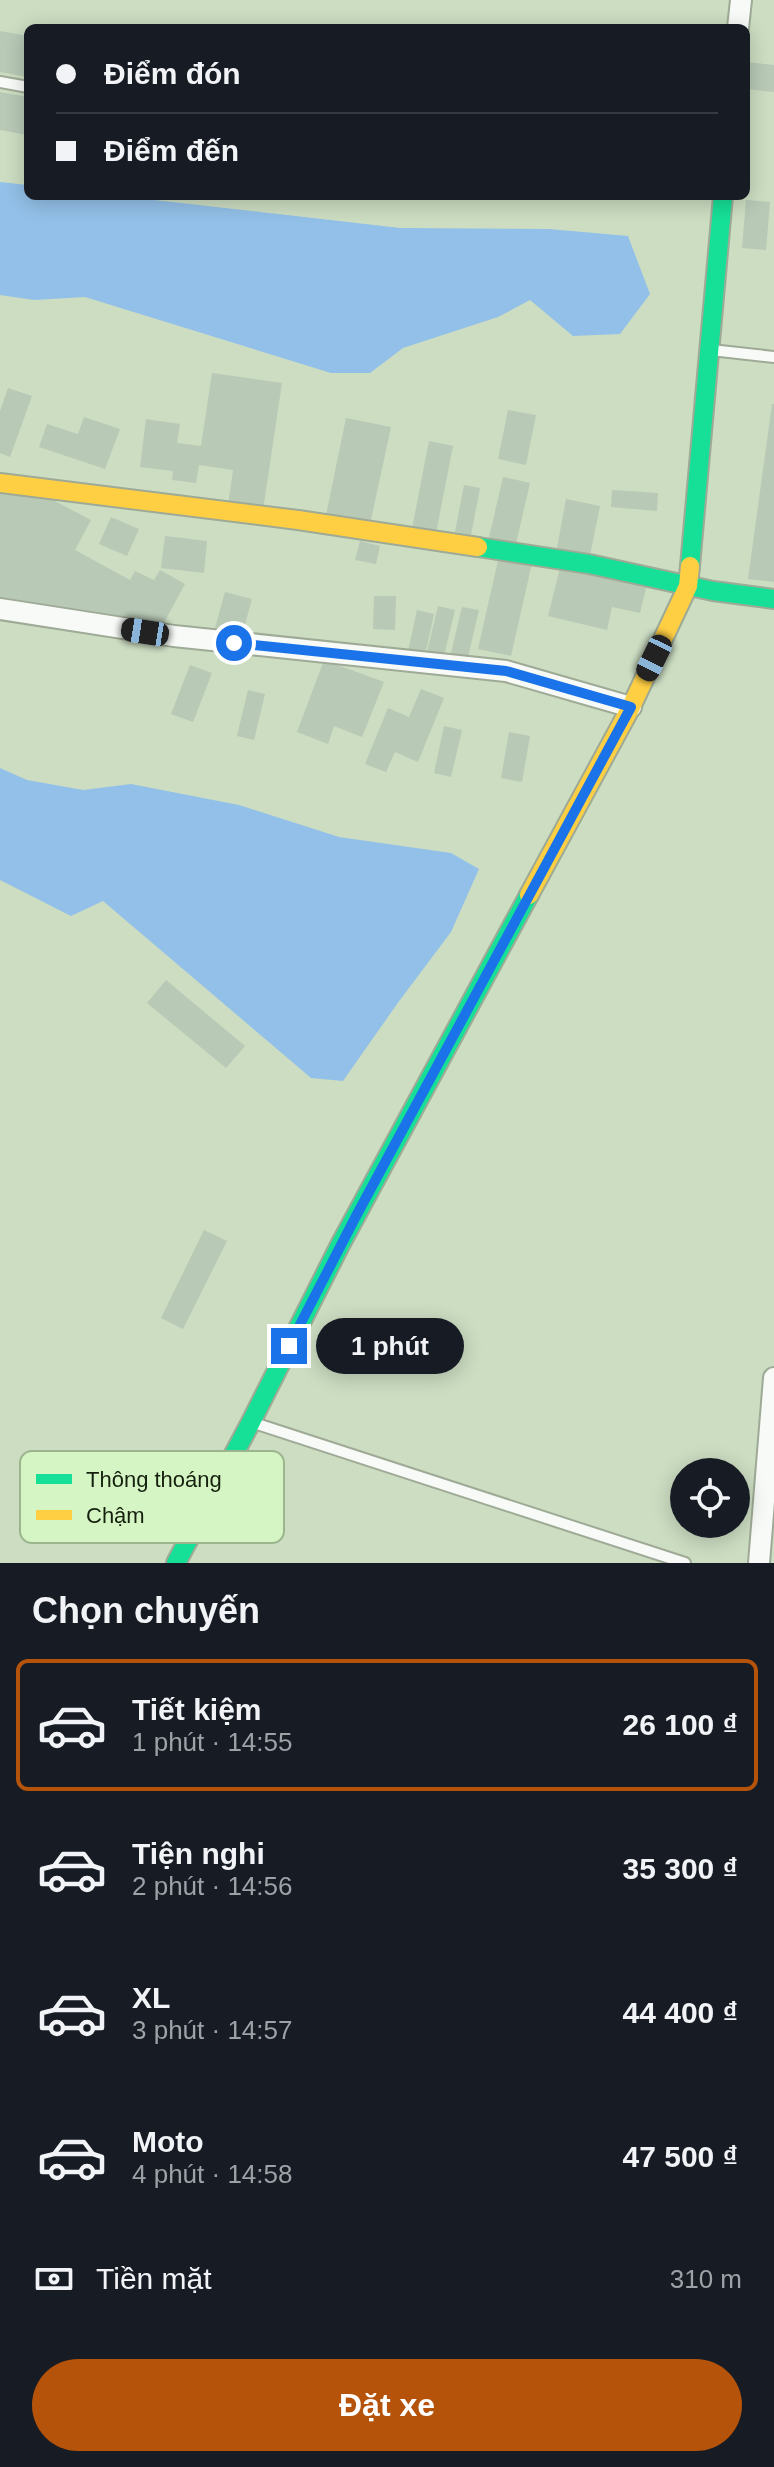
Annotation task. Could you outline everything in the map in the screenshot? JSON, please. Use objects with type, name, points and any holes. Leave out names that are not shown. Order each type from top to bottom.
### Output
[{"type":"street","points":[[738,24],[741,0]]},
{"type":"street","points":[[236,1451],[340,1245],[631,707],[688,586],[723,200]]},
{"type":"street","points":[[0,483],[313,522],[589,564],[688,586],[774,599]]},
{"type":"street","points":[[0,609],[174,636],[506,671],[631,707]]},
{"type":"street","points":[[759,1563],[774,1378]]},
{"type":"street","points":[[176,1563],[187,1543]]},
{"type":"lane","points":[[0,82],[24,86]]},
{"type":"lane","points":[[709,350],[774,357]]},
{"type":"lane","points":[[251,1422],[685,1563]]},
{"type":"water","points":[[0,182],[24,185],[24,200],[154,200],[400,228],[549,229],[628,236],[650,294],[620,334],[573,336],[530,300],[498,317],[403,348],[370,373],[331,373],[85,297],[34,300],[0,295]]},
{"type":"water","points":[[0,768],[27,780],[83,790],[131,784],[239,805],[339,837],[451,853],[479,869],[451,932],[343,1081],[311,1078],[103,901],[71,916],[0,880]]},
{"type":"building","points":[[0,31],[24,35],[24,76],[0,72]]},
{"type":"building","points":[[750,62],[774,65],[774,92],[750,89]]},
{"type":"building","points":[[0,92],[24,96],[24,134],[0,130]]},
{"type":"building","points":[[746,200],[770,202],[766,250],[742,248]]},
{"type":"building","points":[[212,373],[282,383],[263,510],[228,505],[233,470],[199,465],[196,483],[172,480],[173,471],[140,467],[146,419],[180,424],[177,443],[201,446]]},
{"type":"building","points":[[8,388],[32,396],[10,457],[0,453],[0,411]]},
{"type":"building","points":[[774,404],[774,582],[748,579]]},
{"type":"building","points":[[508,410],[536,415],[526,465],[498,459]]},
{"type":"building","points":[[84,417],[120,429],[105,469],[39,447],[47,424],[78,434]]},
{"type":"building","points":[[346,418],[391,427],[369,529],[325,520]]},
{"type":"building","points":[[429,441],[453,446],[436,533],[412,529]]},
{"type":"building","points":[[503,477],[530,483],[515,548],[488,542]]},
{"type":"building","points":[[464,485],[480,488],[471,535],[455,532]]},
{"type":"building","points":[[0,486],[49,498],[91,520],[75,550],[130,580],[135,571],[154,580],[160,570],[185,584],[160,630],[134,617],[130,626],[0,606]]},
{"type":"building","points":[[612,490],[658,493],[657,511],[611,507]]},
{"type":"building","points":[[566,499],[600,506],[590,555],[557,548]]},
{"type":"building","points":[[111,517],[139,529],[127,556],[99,544]]},
{"type":"building","points":[[165,536],[207,541],[204,573],[161,568]]},
{"type":"building","points":[[360,541],[380,546],[376,564],[355,560]]},
{"type":"building","points":[[499,556],[532,563],[511,656],[478,649]]},
{"type":"building","points":[[560,568],[646,588],[640,613],[612,607],[607,630],[548,616]]},
{"type":"building","points":[[225,592],[252,599],[242,635],[215,628]]},
{"type":"building","points":[[374,596],[396,596],[395,630],[373,629]]},
{"type":"building","points":[[438,606],[455,610],[444,656],[427,652]]},
{"type":"building","points":[[462,607],[479,610],[468,657],[451,653]]},
{"type":"building","points":[[417,610],[434,614],[424,660],[407,656]]},
{"type":"building","points":[[324,660],[384,682],[362,737],[334,726],[328,744],[297,732]]},
{"type":"building","points":[[190,665],[212,673],[193,722],[171,714]]},
{"type":"building","points":[[421,689],[444,698],[418,762],[395,752],[386,772],[365,764],[388,708],[409,717]]},
{"type":"building","points":[[248,690],[265,694],[254,740],[237,736]]},
{"type":"building","points":[[444,726],[462,730],[451,777],[434,773]]},
{"type":"building","points":[[509,732],[530,736],[522,782],[501,778]]},
{"type":"building","points":[[166,980],[245,1046],[226,1068],[147,1003]]},
{"type":"building","points":[[204,1230],[227,1241],[183,1329],[161,1318]]},
{"type":"traffic: fast","points":[[690,566],[723,200]]},
{"type":"traffic: fast","points":[[478,547],[589,564],[713,591],[774,599]]},
{"type":"traffic: fast","points":[[236,1451],[340,1245],[529,895]]},
{"type":"traffic: fast","points":[[176,1563],[187,1543]]},
{"type":"traffic: slow","points":[[0,483],[298,520],[478,547]]},
{"type":"traffic: slow","points":[[529,895],[631,707],[688,586],[690,566]]},
{"type":"route","points":[[234,643],[506,671],[631,707],[289,1346]]}]
